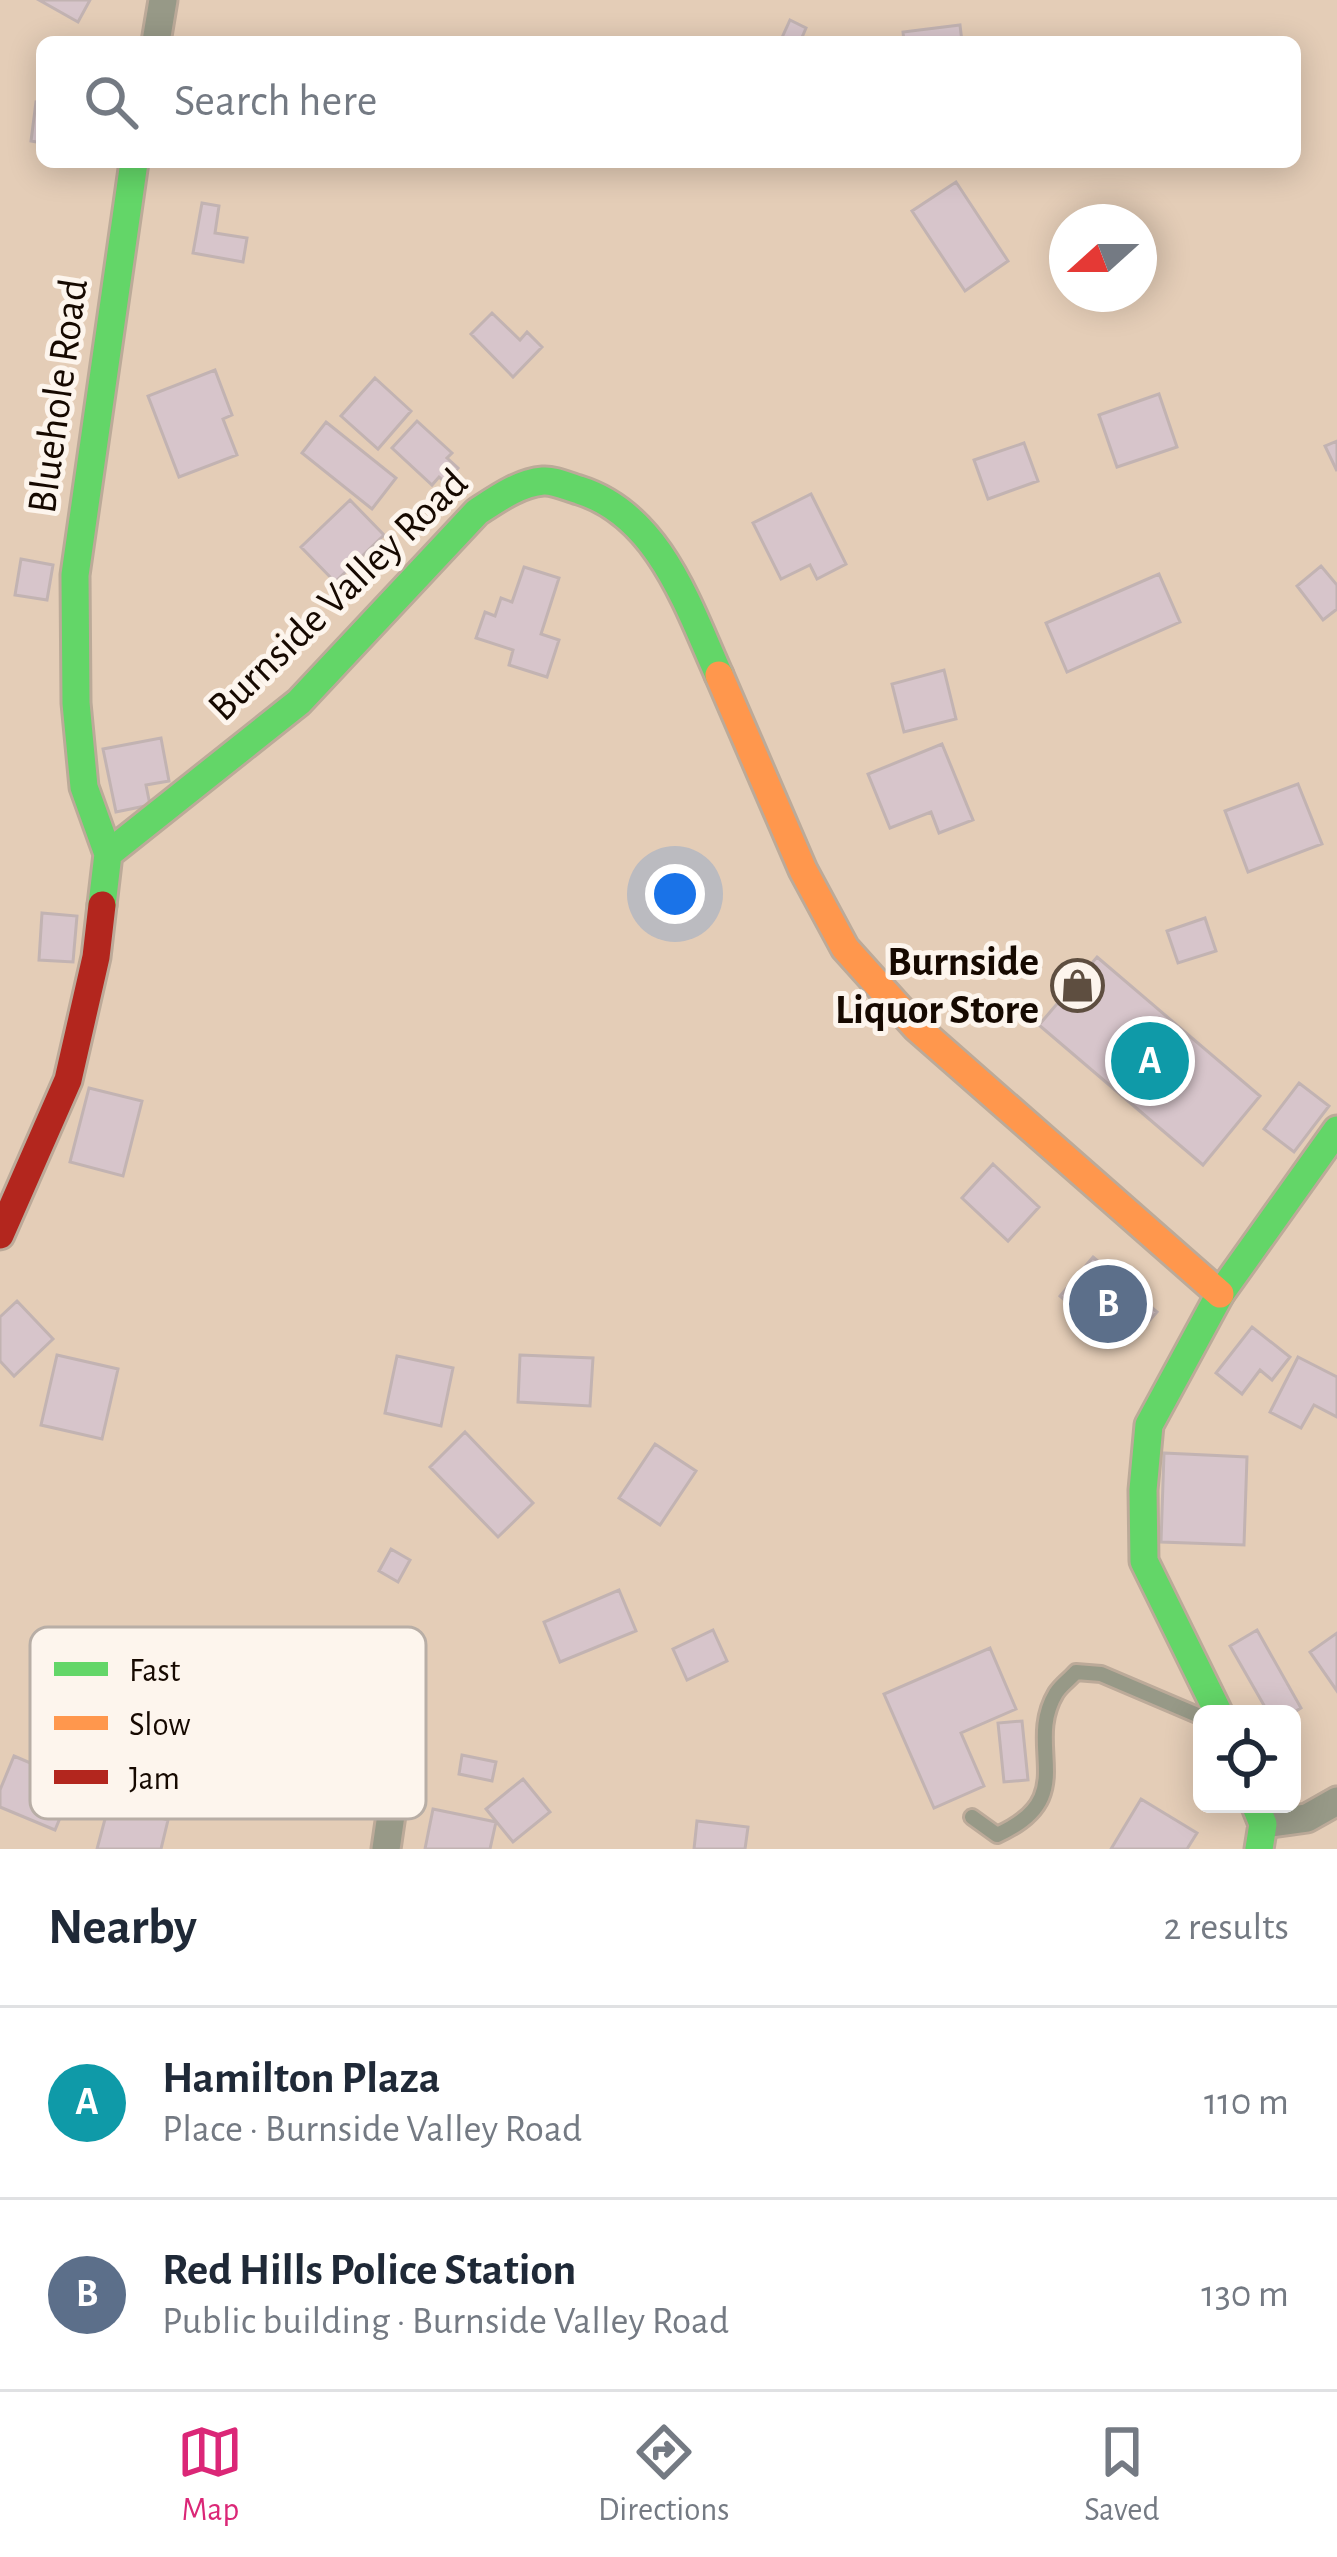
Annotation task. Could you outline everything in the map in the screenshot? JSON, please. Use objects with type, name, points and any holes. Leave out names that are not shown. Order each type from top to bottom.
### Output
[{"type":"street","points":[[157,36],[163,0]]},
{"type":"street","name":"Bluehole Road","points":[[108,854],[84,787],[76,703],[75,575],[133,168]]},
{"type":"street","name":"Burnside Valley Road","points":[[108,854],[299,702],[477,512],[510,491],[546,480],[597,496],[639,528],[676,577],[803,871],[845,948],[916,1027],[1220,1294]]},
{"type":"street","points":[[0,1234],[68,1080],[96,957],[108,854]]},
{"type":"street","points":[[1215,1705],[1144,1561],[1143,1490],[1149,1425],[1220,1294],[1337,1130]]},
{"type":"street","points":[[1259,1826],[1307,1818],[1337,1802]]},
{"type":"street","points":[[386,1849],[390,1819]]},
{"type":"lane","points":[[972,1817],[997,1834],[1023,1823],[1046,1789],[1046,1716],[1057,1691],[1076,1672],[1101,1674],[1193,1713]]},
{"type":"building","points":[[39,0],[90,0],[78,22]]},
{"type":"building","points":[[790,20],[806,28],[803,36],[783,36]]},
{"type":"building","points":[[960,25],[961,36],[903,36],[903,32]]},
{"type":"building","points":[[36,102],[36,142],[31,141]]},
{"type":"building","points":[[956,182],[1008,261],[965,291],[912,211]]},
{"type":"building","points":[[202,203],[219,206],[215,233],[247,238],[243,262],[193,253]]},
{"type":"building","points":[[492,313],[520,340],[527,332],[542,347],[513,377],[471,334]]},
{"type":"building","points":[[215,370],[232,415],[223,419],[237,455],[179,477],[148,396]]},
{"type":"building","points":[[375,378],[411,411],[378,449],[341,416]]},
{"type":"building","points":[[1159,394],[1177,447],[1117,467],[1099,415]]},
{"type":"building","points":[[417,421],[452,453],[447,458],[458,468],[445,482],[439,477],[432,485],[392,448]]},
{"type":"building","points":[[326,422],[396,478],[372,509],[302,453]]},
{"type":"building","points":[[1337,441],[1337,471],[1325,446]]},
{"type":"building","points":[[1024,443],[1038,481],[988,499],[974,460]]},
{"type":"building","points":[[811,494],[846,564],[817,579],[810,565],[781,579],[753,523]]},
{"type":"building","points":[[350,500],[384,535],[335,582],[301,547]]},
{"type":"building","points":[[21,559],[53,565],[47,600],[15,595]]},
{"type":"building","points":[[1321,566],[1337,585],[1337,609],[1323,620],[1297,586]]},
{"type":"building","points":[[524,567],[559,578],[541,634],[559,640],[547,677],[509,665],[513,650],[476,638],[485,612],[495,616],[501,598],[512,602]]},
{"type":"building","points":[[1159,574],[1180,622],[1067,672],[1046,623]]},
{"type":"building","points":[[944,670],[956,719],[904,732],[892,684]]},
{"type":"building","points":[[161,738],[169,781],[146,785],[150,805],[116,812],[103,749]]},
{"type":"building","points":[[942,744],[973,820],[939,833],[931,812],[890,828],[868,774]]},
{"type":"building","points":[[1298,784],[1322,844],[1248,872],[1225,811]]},
{"type":"building","points":[[42,913],[77,916],[73,962],[39,960]]},
{"type":"building","points":[[1205,918],[1216,951],[1178,963],[1167,931]]},
{"type":"building","points":[[1097,957],[1260,1096],[1203,1165],[1039,1025]]},
{"type":"building","points":[[1299,1083],[1329,1106],[1294,1152],[1264,1129]]},
{"type":"building","points":[[89,1088],[142,1101],[123,1176],[70,1162]]},
{"type":"building","points":[[993,1164],[1039,1207],[1008,1241],[962,1198]]},
{"type":"building","points":[[1093,1257],[1157,1312],[1143,1328],[1129,1316],[1110,1339],[1060,1296]]},
{"type":"building","points":[[17,1301],[53,1339],[14,1376],[0,1361],[0,1317]]},
{"type":"building","points":[[1252,1327],[1290,1357],[1272,1380],[1260,1370],[1242,1394],[1216,1373]]},
{"type":"building","points":[[57,1355],[118,1369],[102,1439],[41,1425]]},
{"type":"building","points":[[520,1355],[593,1358],[590,1406],[518,1402]]},
{"type":"building","points":[[397,1356],[453,1368],[441,1426],[385,1413]]},
{"type":"building","points":[[1298,1357],[1337,1377],[1337,1417],[1314,1405],[1301,1428],[1270,1412]]},
{"type":"building","points":[[465,1432],[533,1503],[498,1537],[430,1467]]},
{"type":"building","points":[[655,1444],[696,1471],[660,1525],[619,1498]]},
{"type":"building","points":[[1164,1453],[1247,1457],[1244,1545],[1161,1542]]},
{"type":"building","points":[[391,1549],[410,1560],[398,1582],[379,1571]]},
{"type":"building","points":[[619,1590],[636,1631],[560,1662],[544,1622]]},
{"type":"building","points":[[713,1630],[727,1661],[687,1680],[673,1649]]},
{"type":"building","points":[[1257,1630],[1299,1705],[1264,1705],[1230,1646]]},
{"type":"building","points":[[1337,1633],[1337,1691],[1310,1652]]},
{"type":"building","points":[[990,1648],[1016,1709],[961,1733],[984,1786],[934,1808],[884,1694]]},
{"type":"building","points":[[1022,1721],[1028,1780],[1004,1782],[998,1723]]},
{"type":"building","points":[[462,1755],[496,1762],[492,1781],[459,1774]]},
{"type":"building","points":[[14,1756],[30,1763],[30,1819],[60,1819],[55,1830],[0,1807],[0,1790]]},
{"type":"building","points":[[523,1779],[550,1812],[513,1842],[486,1809]]},
{"type":"building","points":[[1141,1799],[1197,1833],[1187,1849],[1111,1849]]},
{"type":"building","points":[[433,1809],[496,1822],[490,1849],[425,1849]]},
{"type":"building","points":[[105,1819],[168,1820],[161,1849],[97,1849]]},
{"type":"building","points":[[697,1821],[748,1827],[745,1849],[694,1849]]},
{"type":"traffic: fast","points":[[102,905],[108,854],[84,787],[76,703],[75,575],[133,168]]},
{"type":"traffic: fast","points":[[108,854],[299,702],[477,512],[525,485],[561,484],[607,502],[630,520],[667,566],[719,675]]},
{"type":"traffic: fast","points":[[1215,1705],[1144,1561],[1143,1490],[1149,1425],[1220,1294],[1337,1130]]},
{"type":"traffic: fast","points":[[1259,1813],[1263,1824],[1259,1849]]},
{"type":"traffic: slow","points":[[719,675],[803,870],[845,948],[916,1027],[1220,1294]]},
{"type":"traffic: jam","points":[[0,1235],[68,1080],[96,957],[102,905]]},
{"type":"place","name":"Burnside Liquor Store","points":[[1078,986]]},
{"type":"place","name":"Hamilton Plaza","points":[[1150,1061]]},
{"type":"place","name":"Red Hills Police Station","points":[[1108,1304]]}]
